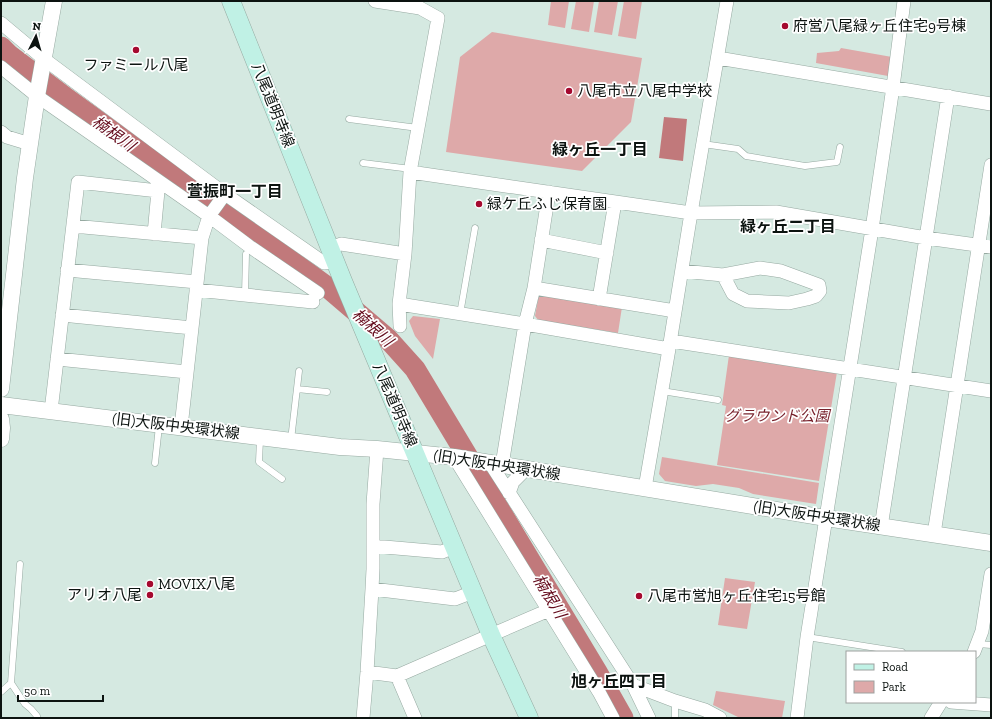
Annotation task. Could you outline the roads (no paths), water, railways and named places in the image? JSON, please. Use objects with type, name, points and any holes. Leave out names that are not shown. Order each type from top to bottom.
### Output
[{"type":"main road","name":"八尾道明寺線","points":[[231,1],[343,281],[491,635],[529,718]]},
{"type":"street","points":[[1,381],[6,297],[37,94],[54,1]]},
{"type":"street","points":[[375,1],[419,5],[438,18],[411,170],[400,304],[400,326]]},
{"type":"street","points":[[644,488],[670,345],[727,1]]},
{"type":"street","points":[[797,718],[807,637],[872,229],[904,1]]},
{"type":"street","points":[[1,23],[43,62],[225,194],[324,263],[342,244],[405,254]]},
{"type":"street","points":[[718,58],[991,104]]},
{"type":"street","points":[[1,67],[209,216],[316,298],[245,295],[197,286],[67,270]]},
{"type":"street","points":[[881,526],[948,96]]},
{"type":"street","points":[[1,132],[6,137],[30,144]]},
{"type":"street","points":[[934,534],[957,386],[985,246],[991,165]]},
{"type":"street","points":[[411,170],[691,213],[776,212],[926,238],[985,246]]},
{"type":"street","points":[[50,411],[78,182],[158,191],[154,234]]},
{"type":"street","points":[[549,192],[534,288],[496,464],[509,493],[633,685],[649,718]]},
{"type":"street","points":[[180,427],[202,238],[209,216],[225,194]]},
{"type":"street","points":[[599,299],[615,202]]},
{"type":"street","points":[[72,226],[202,238]]},
{"type":"street","points":[[541,240],[607,252]]},
{"type":"street","points":[[682,272],[723,276],[760,268],[781,271],[819,285],[820,291],[816,296],[789,303],[747,301],[733,294],[723,276]]},
{"type":"street","points":[[534,288],[675,310]]},
{"type":"street","points":[[400,304],[525,324],[850,369],[991,391]]},
{"type":"street","points":[[62,315],[192,328]]},
{"type":"street","points":[[57,359],[187,372]]},
{"type":"street","name":"(旧)大阪中央環状線","points":[[1,405],[340,447],[415,452],[454,457],[826,518],[991,543]]},
{"type":"street","points":[[1,419],[1,438]]},
{"type":"street","points":[[363,718],[372,589],[373,504],[377,449]]},
{"type":"street","points":[[454,457],[599,692],[613,718]]},
{"type":"street","points":[[509,493],[513,482],[526,469]]},
{"type":"street","points":[[373,546],[442,552],[454,546]]},
{"type":"street","points":[[976,648],[982,631],[991,577]]},
{"type":"street","points":[[372,589],[455,599],[473,592]]},
{"type":"street","points":[[367,672],[397,676],[549,610]]},
{"type":"street","points":[[397,676],[415,718]]},
{"type":"street","points":[[633,685],[675,701],[706,710],[720,718]]},
{"type":"street","points":[[931,718],[940,703]]},
{"type":"street","points":[[964,703],[991,705]]},
{"type":"lane","points":[[349,119],[418,128]]},
{"type":"lane","points":[[703,144],[738,149],[746,156],[805,166],[837,162],[840,147]]},
{"type":"lane","points":[[363,163],[411,170]]},
{"type":"lane","points":[[460,314],[475,228]]},
{"type":"lane","points":[[245,295],[246,254]]},
{"type":"lane","points":[[291,441],[299,370]]},
{"type":"lane","points":[[297,389],[327,392]]},
{"type":"lane","points":[[662,391],[718,400]]},
{"type":"lane","points":[[155,463],[159,424]]},
{"type":"lane","points":[[260,437],[259,462],[282,479]]},
{"type":"lane","points":[[20,564],[11,683],[25,704],[31,709],[37,718]]},
{"type":"lane","points":[[807,637],[896,651]]},
{"type":"lane","points":[[976,648],[991,645]]},
{"type":"lane","points":[[1,692],[11,683]]},
{"type":"lane","points":[[675,701],[675,718]]},
{"type":"waterway","name":"楠根川","points":[[1,47],[9,55],[66,98],[326,286],[388,339],[415,369],[597,672],[623,718]]},
{"type":"place","name":"府営八尾緑ヶ丘住宅9号棟","points":[[785,26]]},
{"type":"place","name":"ファミール八尾","points":[[136,50]]},
{"type":"place","name":"八尾市立八尾中学校","points":[[569,91]]},
{"type":"place","name":"緑ケ丘ふじ保育園","points":[[479,204]]},
{"type":"place","name":"MOVIX八尾","points":[[150,584]]},
{"type":"place","name":"アリオ八尾","points":[[150,595]]},
{"type":"place","name":"八尾市営旭ヶ丘住宅15号館","points":[[639,596]]},
{"type":"district","name":"緑ヶ丘一丁目","points":[[600,149]]},
{"type":"district","name":"萱振町一丁目","points":[[235,191]]},
{"type":"district","name":"緑ヶ丘二丁目","points":[[788,226]]},
{"type":"district","name":"旭ヶ丘四丁目","points":[[619,681]]},
{"type":"park label","name":"グラウンド公園","points":[[777,416]]}]
